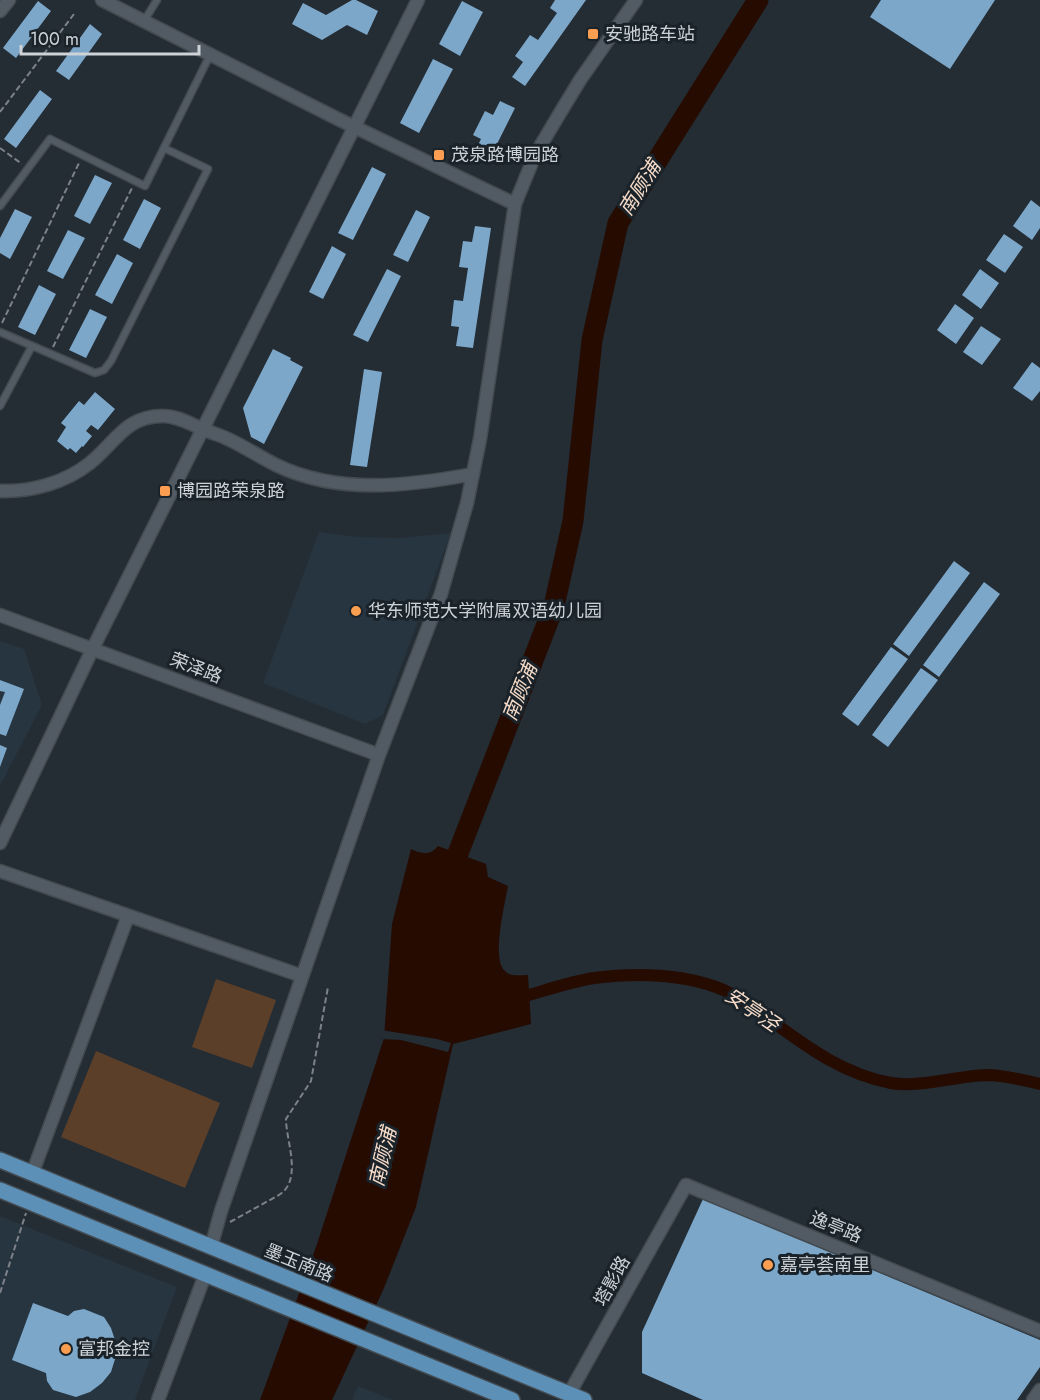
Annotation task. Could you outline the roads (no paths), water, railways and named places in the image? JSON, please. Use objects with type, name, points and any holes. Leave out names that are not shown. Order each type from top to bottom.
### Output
[{"type":"main road","name":"墨玉南路","points":[[0,1160],[584,1400]]},
{"type":"main road","points":[[0,1190],[512,1400]]},
{"type":"street","points":[[0,11],[9,0]]},
{"type":"street","points":[[102,0],[355,127],[515,204]]},
{"type":"street","points":[[0,843],[93,648],[418,0]]},
{"type":"street","points":[[211,1247],[219,1218],[379,755],[441,594],[467,503],[482,428],[515,204],[536,155],[557,118],[580,80],[636,0]]},
{"type":"street","points":[[0,491],[28,490],[74,475],[91,462],[122,430],[142,419],[163,416],[177,417],[229,439],[275,465],[312,479],[381,485],[438,481],[473,474]]},
{"type":"street","name":"荣泽路","points":[[0,615],[379,755]]},
{"type":"street","points":[[0,871],[302,976]]},
{"type":"street","points":[[32,1174],[128,916]]},
{"type":"street","name":"逸亭路","points":[[686,1185],[1040,1330]]},
{"type":"street","name":"塔影路","points":[[569,1394],[686,1185]]},
{"type":"street","points":[[158,1400],[205,1275]]},
{"type":"street","points":[[1033,1400],[1040,1390]]},
{"type":"lane","points":[[144,21],[157,0]]},
{"type":"lane","points":[[0,206],[50,139],[146,186],[210,55]]},
{"type":"lane","points":[[0,332],[95,373],[104,370],[111,361],[208,169],[164,148]]},
{"type":"lane","points":[[0,405],[32,346]]},
{"type":"water","points":[[438,846],[486,864],[488,877],[508,886],[500,931],[499,955],[501,965],[507,973],[528,975],[531,1024],[453,1044],[416,1207],[384,1288],[332,1400],[260,1400],[316,1247],[384,1038],[392,924],[411,849],[426,853]]},
{"type":"waterway","name":"南顾浦","points":[[448,879],[554,606],[573,521],[592,340],[618,223],[758,0]]},
{"type":"waterway","name":"安亭泾","points":[[515,999],[594,978],[640,975],[687,979],[730,993],[817,1053],[834,1063],[871,1078],[891,1083],[914,1084],[993,1075],[1040,1084]]},
{"type":"place","name":"安驰路车站","points":[[593,34]]},
{"type":"place","name":"茂泉路博园路","points":[[439,155]]},
{"type":"place","name":"博园路荣泉路","points":[[165,491]]},
{"type":"place","name":"华东师范大学附属双语幼儿园","points":[[356,611]]},
{"type":"place","name":"嘉亭荟南里","points":[[768,1265]]},
{"type":"place","name":"富邦金控","points":[[66,1349]]}]
